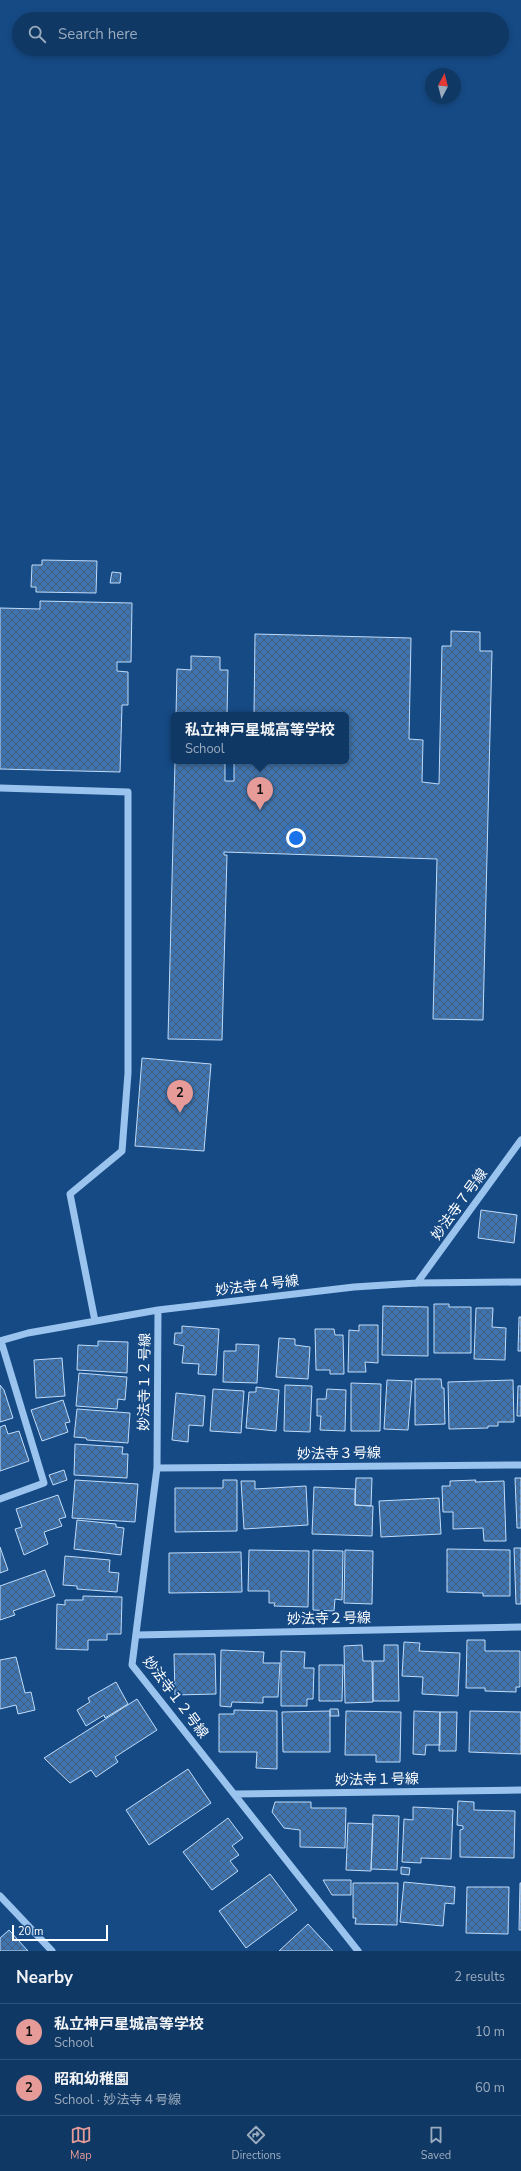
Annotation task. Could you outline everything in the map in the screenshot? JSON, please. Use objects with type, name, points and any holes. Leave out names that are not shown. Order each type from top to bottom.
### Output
[{"type":"street","points":[[0,788],[128,792],[128,1073],[122,1151],[70,1194],[94,1321]]},
{"type":"street","name":"妙法寺７号線","points":[[417,1283],[521,1140]]},
{"type":"street","name":"妙法寺４号線","points":[[1,1341],[28,1333],[158,1310],[354,1287],[417,1283],[521,1282]]},
{"type":"street","name":"妙法寺１２号線","points":[[158,1310],[156,1468],[137,1635],[132,1665],[358,1951]]},
{"type":"street","points":[[0,1499],[44,1483],[1,1341]]},
{"type":"street","name":"妙法寺３号線","points":[[156,1468],[521,1464]]},
{"type":"street","name":"妙法寺２号線","points":[[137,1635],[521,1626]]},
{"type":"street","name":"妙法寺１号線","points":[[234,1794],[521,1790]]},
{"type":"street","points":[[0,1896],[52,1951]]},
{"type":"building","points":[[42,560],[97,561],[96,593],[36,592],[36,587],[31,587],[32,565],[42,565]]},
{"type":"building","points":[[112,572],[121,573],[120,583],[110,583]]},
{"type":"building","points":[[40,601],[132,603],[131,662],[117,662],[117,671],[128,672],[128,705],[122,705],[120,772],[0,769],[0,608],[40,609]]},
{"type":"building","points":[[451,631],[480,632],[480,651],[492,651],[483,1020],[433,1019],[437,859],[224,852],[224,855],[227,855],[222,1040],[168,1039],[175,764],[225,764],[225,781],[234,781],[234,764],[349,764],[349,712],[254,712],[255,634],[411,638],[409,739],[423,740],[422,782],[439,784],[442,646],[451,646]]},
{"type":"building","points":[[191,656],[220,657],[220,670],[228,670],[227,712],[176,712],[177,669],[191,670]]},
{"type":"building","points":[[142,1058],[211,1064],[204,1151],[135,1146]]},
{"type":"building","points":[[481,1210],[517,1215],[514,1243],[478,1238]]},
{"type":"building","points":[[434,1304],[449,1304],[449,1307],[471,1307],[471,1353],[434,1353]]},
{"type":"building","points":[[383,1306],[428,1307],[428,1356],[382,1355]]},
{"type":"building","points":[[476,1308],[493,1308],[492,1327],[506,1328],[505,1360],[474,1359]]},
{"type":"building","points":[[519,1317],[521,1317],[521,1351],[518,1351]]},
{"type":"building","points":[[359,1325],[378,1325],[378,1363],[365,1362],[366,1372],[348,1372],[349,1330],[359,1331]]},
{"type":"building","points":[[182,1326],[219,1329],[216,1375],[198,1374],[199,1364],[182,1363],[184,1346],[174,1344],[175,1333],[182,1333]]},
{"type":"building","points":[[315,1329],[334,1329],[335,1335],[343,1335],[344,1374],[330,1374],[330,1370],[316,1370]]},
{"type":"building","points":[[279,1338],[295,1339],[295,1345],[310,1347],[308,1379],[276,1377]]},
{"type":"building","points":[[98,1341],[128,1342],[127,1373],[77,1370],[78,1345],[98,1346]]},
{"type":"building","points":[[236,1344],[259,1345],[257,1383],[223,1382],[224,1351],[236,1351]]},
{"type":"building","points":[[62,1358],[65,1396],[36,1398],[34,1360]]},
{"type":"building","points":[[79,1373],[127,1377],[125,1400],[118,1399],[117,1409],[76,1406]]},
{"type":"building","points":[[415,1379],[441,1379],[442,1388],[444,1388],[445,1424],[415,1425]]},
{"type":"building","points":[[387,1380],[412,1381],[408,1430],[384,1429]]},
{"type":"building","points":[[513,1380],[514,1422],[498,1422],[498,1426],[488,1426],[488,1428],[449,1429],[448,1382]]},
{"type":"building","points":[[351,1383],[381,1384],[380,1431],[351,1431]]},
{"type":"building","points":[[0,1385],[4,1390],[13,1418],[0,1422]]},
{"type":"building","points":[[285,1385],[312,1386],[310,1432],[284,1431]]},
{"type":"building","points":[[518,1386],[521,1386],[521,1416],[517,1416]]},
{"type":"building","points":[[256,1387],[279,1390],[276,1431],[246,1428],[249,1392],[256,1392]]},
{"type":"building","points":[[213,1389],[244,1391],[241,1433],[210,1431]]},
{"type":"building","points":[[327,1389],[346,1390],[345,1431],[320,1430],[321,1416],[317,1416],[317,1399],[326,1399]]},
{"type":"building","points":[[176,1393],[205,1396],[203,1426],[189,1425],[188,1442],[172,1440]]},
{"type":"building","points":[[63,1400],[70,1422],[65,1423],[68,1432],[42,1441],[31,1410]]},
{"type":"building","points":[[77,1409],[130,1413],[128,1443],[87,1440],[86,1438],[74,1437]]},
{"type":"building","points":[[5,1425],[8,1434],[19,1431],[29,1461],[0,1471],[0,1427]]},
{"type":"building","points":[[75,1444],[123,1447],[122,1454],[128,1454],[127,1478],[74,1475]]},
{"type":"building","points":[[64,1470],[67,1480],[53,1485],[49,1475]]},
{"type":"building","points":[[356,1478],[372,1478],[371,1506],[355,1505]]},
{"type":"building","points":[[515,1478],[521,1478],[521,1528],[517,1528]]},
{"type":"building","points":[[75,1480],[138,1484],[135,1522],[72,1518]]},
{"type":"building","points":[[223,1480],[237,1480],[237,1531],[175,1532],[175,1488],[223,1488]]},
{"type":"building","points":[[476,1480],[475,1482],[504,1481],[506,1541],[484,1541],[483,1528],[453,1529],[453,1512],[443,1512],[442,1486],[450,1486],[450,1481]]},
{"type":"building","points":[[241,1481],[255,1481],[255,1489],[306,1486],[308,1525],[244,1529]]},
{"type":"building","points":[[314,1487],[355,1489],[355,1505],[373,1506],[372,1536],[312,1534]]},
{"type":"building","points":[[58,1495],[66,1517],[59,1519],[62,1526],[44,1532],[48,1544],[24,1555],[15,1529],[22,1527],[16,1509]]},
{"type":"building","points":[[439,1498],[441,1534],[381,1537],[379,1501]]},
{"type":"building","points":[[77,1520],[116,1524],[116,1527],[124,1528],[121,1555],[74,1549]]},
{"type":"building","points":[[0,1547],[8,1570],[0,1573]]},
{"type":"building","points":[[514,1548],[521,1548],[521,1604],[516,1604]]},
{"type":"building","points":[[447,1549],[510,1550],[510,1596],[483,1596],[483,1593],[447,1592]]},
{"type":"building","points":[[249,1550],[309,1551],[308,1607],[274,1606],[275,1603],[269,1603],[269,1591],[248,1591]]},
{"type":"building","points":[[313,1550],[343,1551],[342,1600],[335,1599],[334,1611],[313,1610]]},
{"type":"building","points":[[345,1550],[373,1551],[372,1604],[344,1603]]},
{"type":"building","points":[[241,1552],[242,1592],[169,1593],[169,1553]]},
{"type":"building","points":[[65,1556],[110,1560],[109,1572],[119,1573],[117,1592],[77,1589],[77,1586],[63,1585]]},
{"type":"building","points":[[45,1570],[55,1596],[13,1611],[15,1615],[0,1620],[0,1586]]},
{"type":"building","points":[[83,1596],[122,1597],[121,1634],[107,1634],[107,1640],[88,1640],[88,1650],[56,1649],[57,1604],[65,1605],[65,1600],[83,1600]]},
{"type":"building","points":[[467,1640],[485,1640],[485,1651],[520,1651],[520,1687],[516,1687],[516,1692],[485,1691],[485,1688],[466,1688]]},
{"type":"building","points":[[404,1642],[420,1643],[419,1651],[460,1653],[458,1696],[422,1694],[423,1677],[402,1676]]},
{"type":"building","points":[[362,1645],[363,1661],[372,1661],[373,1702],[345,1703],[344,1646]]},
{"type":"building","points":[[384,1645],[398,1645],[399,1701],[373,1701],[373,1661],[384,1661]]},
{"type":"building","points":[[221,1650],[264,1652],[263,1663],[280,1663],[278,1697],[263,1697],[263,1703],[232,1702],[231,1707],[220,1706]]},
{"type":"building","points":[[281,1651],[305,1652],[304,1668],[314,1668],[313,1699],[307,1699],[307,1706],[281,1706]]},
{"type":"building","points":[[174,1654],[215,1654],[216,1694],[175,1695]]},
{"type":"building","points":[[16,1657],[25,1693],[31,1692],[35,1710],[18,1714],[16,1705],[0,1709],[0,1660]]},
{"type":"building","points":[[319,1665],[343,1665],[342,1701],[319,1701]]},
{"type":"building","points":[[116,1682],[128,1704],[105,1718],[104,1715],[86,1726],[77,1710],[90,1702],[88,1698]]},
{"type":"building","points":[[137,1699],[157,1730],[115,1757],[118,1762],[96,1777],[91,1770],[70,1783],[44,1758]]},
{"type":"building","points":[[330,1709],[338,1709],[339,1716],[330,1716]]},
{"type":"building","points":[[234,1710],[277,1711],[277,1769],[256,1768],[257,1752],[219,1752],[219,1714],[234,1714]]},
{"type":"building","points":[[330,1711],[330,1752],[283,1752],[282,1712]]},
{"type":"building","points":[[346,1711],[401,1712],[400,1762],[376,1762],[376,1755],[345,1755]]},
{"type":"building","points":[[414,1711],[440,1712],[440,1745],[426,1745],[425,1755],[413,1754]]},
{"type":"building","points":[[470,1711],[521,1712],[521,1754],[469,1752]]},
{"type":"building","points":[[440,1712],[457,1712],[456,1751],[439,1751]]},
{"type":"building","points":[[188,1769],[211,1803],[149,1845],[126,1810]]},
{"type":"building","points":[[458,1801],[474,1802],[474,1810],[515,1811],[514,1858],[460,1857],[460,1830],[463,1829],[463,1826],[457,1825]]},
{"type":"building","points":[[275,1802],[311,1802],[311,1808],[346,1808],[345,1848],[300,1847],[300,1830],[284,1828],[272,1812]]},
{"type":"building","points":[[413,1807],[453,1809],[451,1859],[421,1858],[421,1863],[402,1862],[404,1819],[413,1820]]},
{"type":"building","points":[[373,1815],[399,1816],[397,1870],[371,1869]]},
{"type":"building","points":[[228,1818],[243,1838],[232,1846],[239,1855],[230,1861],[238,1871],[212,1890],[183,1852]]},
{"type":"building","points":[[348,1823],[373,1824],[371,1871],[346,1870]]},
{"type":"building","points":[[401,1867],[410,1868],[409,1875],[401,1874]]},
{"type":"building","points":[[270,1874],[297,1910],[246,1948],[219,1911]]},
{"type":"building","points":[[323,1880],[351,1880],[351,1895],[332,1895]]},
{"type":"building","points":[[404,1882],[455,1887],[454,1904],[445,1903],[443,1926],[400,1922]]},
{"type":"building","points":[[353,1883],[398,1883],[397,1925],[355,1924],[356,1918],[353,1918]]},
{"type":"building","points":[[520,1883],[521,1930],[519,1930]]},
{"type":"building","points":[[467,1887],[509,1887],[508,1934],[466,1933]]},
{"type":"building","points":[[308,1924],[333,1951],[279,1951]]},
{"type":"building","points":[[9,1930],[28,1951],[0,1951],[0,1938]]},
{"type":"place","name":"私立神戸星城高等学校","points":[[260,810]]},
{"type":"place","name":"昭和幼稚園","points":[[180,1113]]}]
